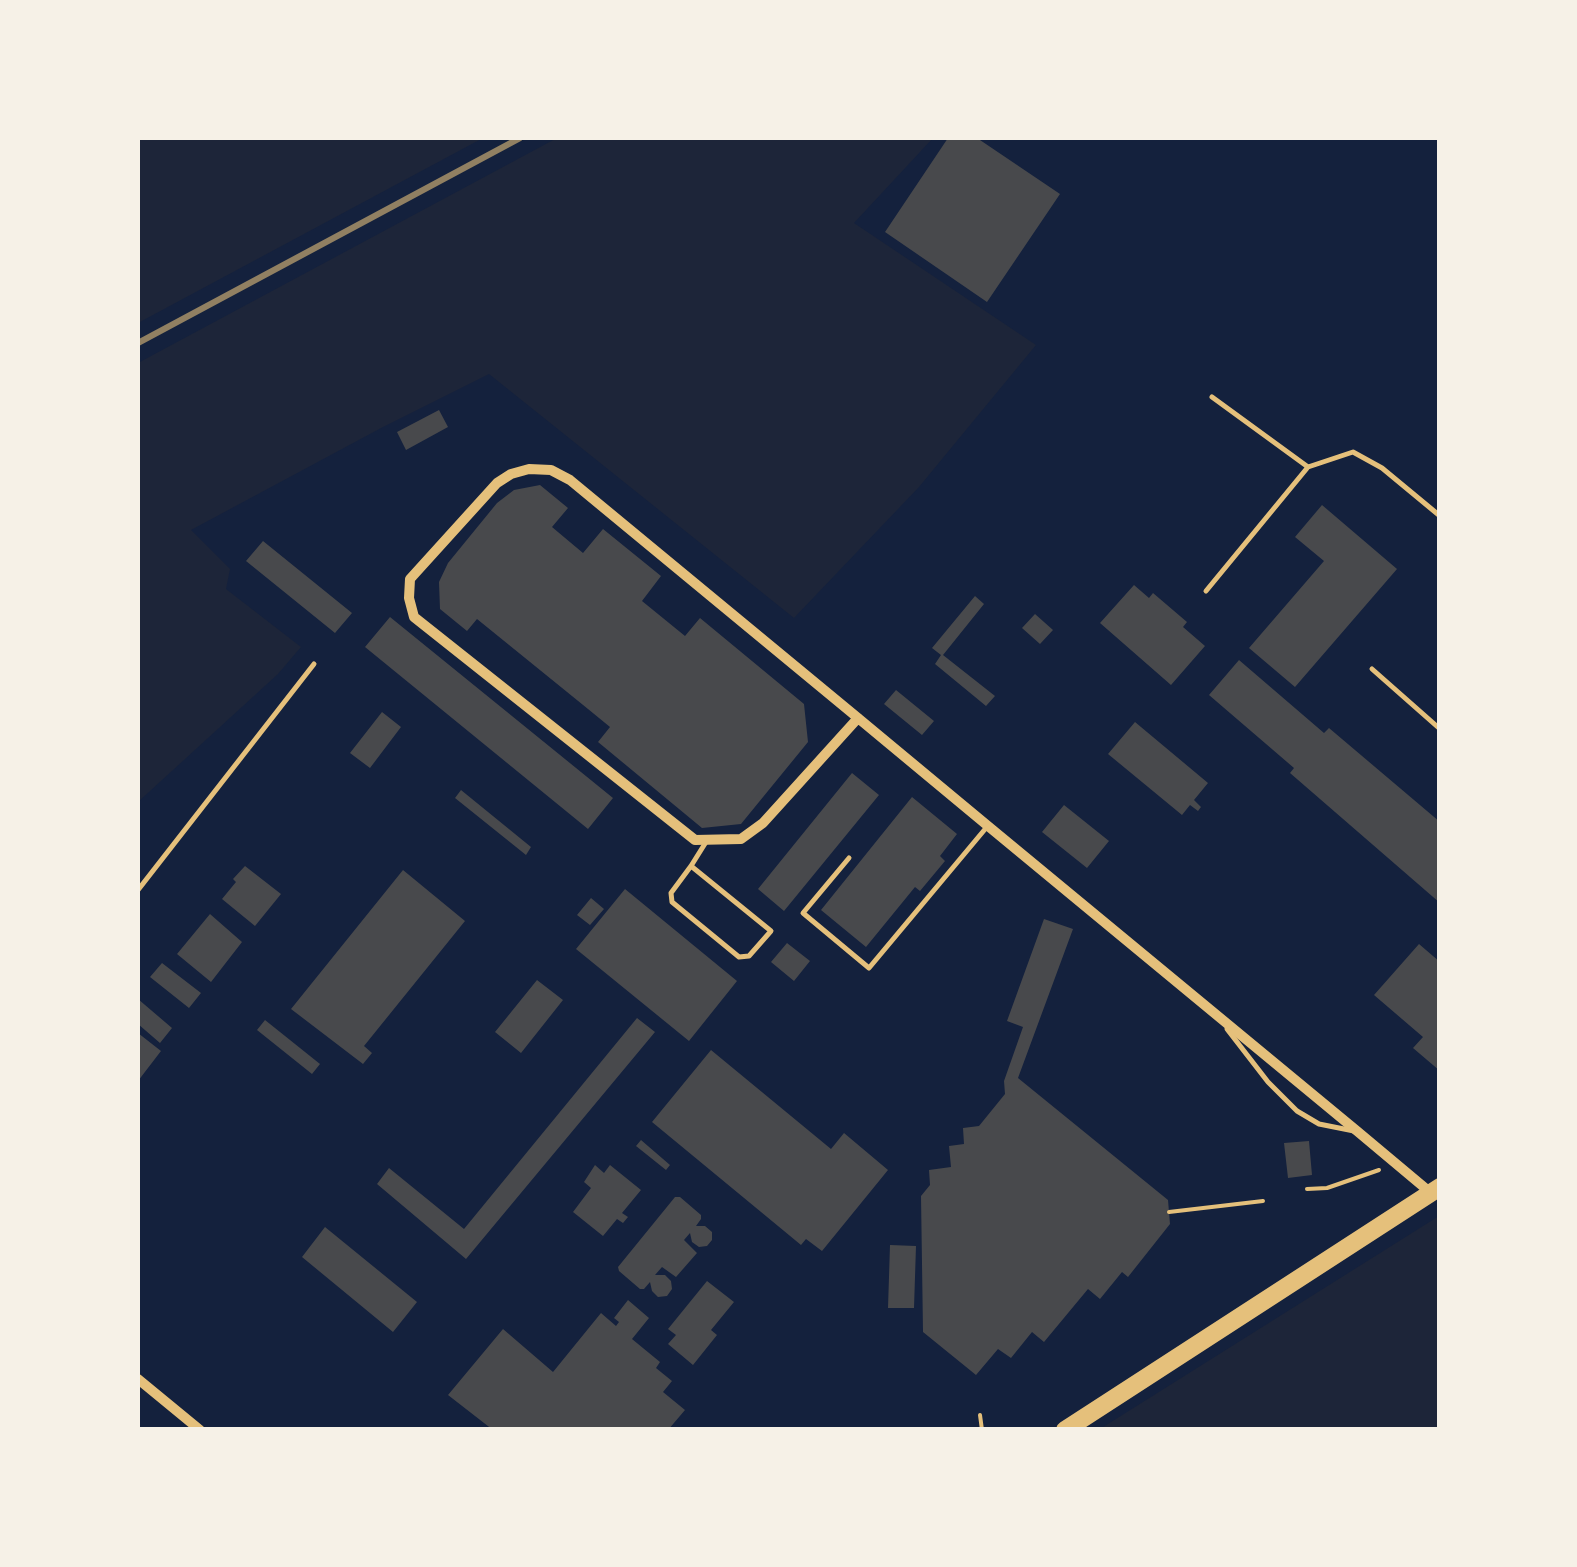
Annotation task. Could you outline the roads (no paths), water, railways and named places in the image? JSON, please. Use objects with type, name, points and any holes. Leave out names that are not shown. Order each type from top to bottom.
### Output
[{"type":"main road","points":[[1066,1430],[1435,1190]]},
{"type":"street","points":[[858,718],[764,823],[741,839],[695,840],[414,616],[410,580],[498,482],[510,474],[529,469],[551,470],[570,480],[858,718],[1216,1015],[1357,1131],[1391,1160],[1435,1190]]},
{"type":"street","points":[[138,1379],[200,1430]]},
{"type":"lane","points":[[1212,397],[1308,467]]},
{"type":"lane","points":[[1206,590],[1308,467],[1352,452],[1382,468],[1440,516]]},
{"type":"lane","points":[[138,890],[314,664]]},
{"type":"lane","points":[[1372,669],[1440,728]]},
{"type":"lane","points":[[850,858],[803,913],[869,968],[988,826]]},
{"type":"lane","points":[[691,866],[771,931],[749,956],[739,958],[672,902],[670,892],[708,840]]},
{"type":"lane","points":[[1216,1015],[1268,1082],[1297,1111],[1320,1124],[1357,1131]]},
{"type":"railway","points":[[138,343],[520,138]]}]
